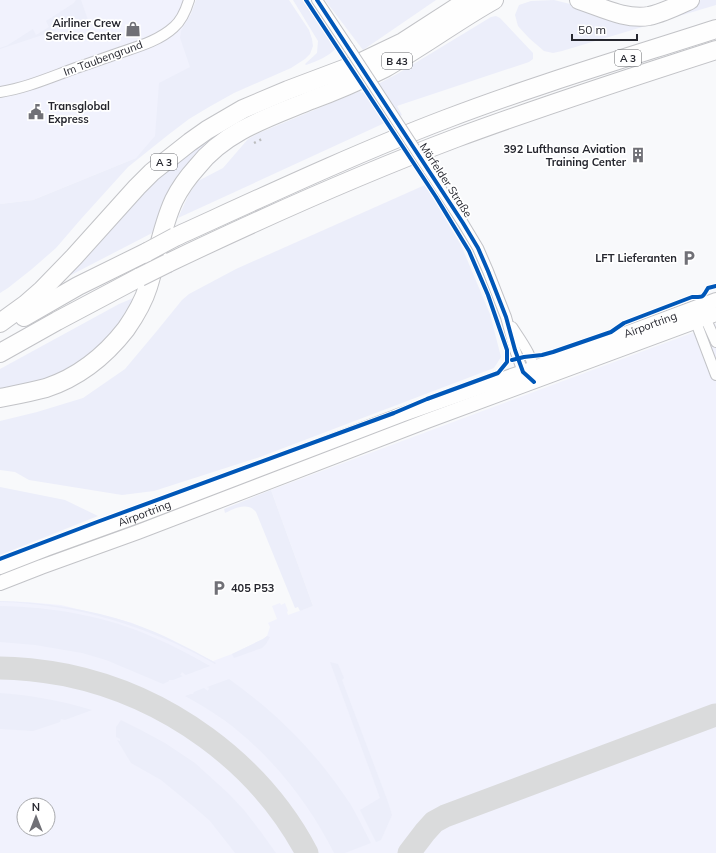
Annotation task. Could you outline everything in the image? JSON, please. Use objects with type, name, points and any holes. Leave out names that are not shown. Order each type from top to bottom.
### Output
[{"type":"highway","name":"B 43","points":[[0,398],[22,394],[66,380],[89,366],[115,343],[141,305],[148,288],[165,223],[175,198],[186,180],[198,165],[216,147],[234,134],[268,117],[334,92],[387,67],[468,0]]},
{"type":"highway","name":"B 43","points":[[368,59],[402,42],[432,31],[490,2],[507,0]]},
{"type":"highway","points":[[579,0],[626,15],[639,16],[656,14],[690,0]]},
{"type":"highway","points":[[620,0],[631,7],[646,10],[677,0]]},
{"type":"highway","name":"A 3","points":[[0,330],[78,286],[175,237],[370,149],[446,119],[540,86],[716,29]]},
{"type":"highway","name":"A 3","points":[[0,353],[57,321],[168,263],[326,190],[447,141],[521,114],[578,94],[716,50]]},
{"type":"highway","name":"A 3","points":[[0,323],[42,290],[78,253],[137,187],[157,168],[190,142],[222,121],[244,109],[368,59]]},
{"type":"street","name":"Im Taubengrund","points":[[0,92],[9,91],[42,80],[158,38],[177,24],[183,15],[189,0]]},
{"type":"street","name":"Mörfelder Straße","points":[[317,0],[478,248],[506,316],[530,356],[528,370],[534,382]]},
{"type":"street","name":"Airportring","points":[[0,583],[534,382],[702,314],[716,300]]},
{"type":"street","name":"Airportring","points":[[0,567],[401,415],[528,370],[702,314]]},
{"type":"street","points":[[702,314],[715,335]]},
{"type":"street","points":[[702,314],[716,375]]},
{"type":"shaded area","points":[[0,0],[195,0],[190,15],[209,73],[161,132],[136,158],[33,200],[0,204]]},
{"type":"shaded area","points":[[76,0],[81,0],[88,20],[0,49],[33,29],[36,35],[49,27],[46,21],[74,3]]},
{"type":"shaded area","points":[[196,0],[289,0],[309,30],[313,46],[310,54],[291,68],[234,93],[209,107],[189,119],[168,135],[128,167],[56,248],[32,269],[0,293],[0,204],[33,200],[136,158],[155,136],[159,83],[190,67],[180,38],[181,31],[191,14]]},
{"type":"shaded area","points":[[293,0],[302,0],[336,48],[326,56],[306,65],[305,64],[317,53],[318,41]]},
{"type":"shaded area","points":[[325,0],[436,0],[363,50]]},
{"type":"shaded area","points":[[554,0],[625,20],[694,4],[701,0],[716,0],[716,5],[553,53],[544,51],[529,38],[518,26],[515,15],[519,5],[531,1]]},
{"type":"shaded area","points":[[496,16],[500,18],[533,53],[533,59],[529,62],[397,106],[402,115],[178,218],[189,194],[198,181],[223,168],[248,139],[360,91],[361,93],[397,74],[491,17]]},
{"type":"shaded area","points":[[267,106],[222,135],[158,230],[71,275],[69,271],[147,186],[201,142]]},
{"type":"shaded area","points":[[425,185],[461,245],[490,314],[501,357],[494,368],[260,457],[154,491],[122,495],[29,480],[15,472],[0,470],[0,421],[37,412],[83,398],[125,369],[182,300],[189,294],[236,269]]},
{"type":"shaded area","points":[[138,296],[132,310],[121,318],[122,320],[115,336],[61,375],[0,392],[0,369],[119,304]]},
{"type":"shaded area","points":[[716,324],[716,853],[0,853],[0,601],[61,605],[118,619],[132,623],[169,639],[213,661],[232,654],[267,636],[270,627],[268,623],[277,619],[272,606],[285,603],[288,615],[313,606],[271,490]]},
{"type":"shaded area","points":[[418,414],[411,421],[167,515],[166,513],[213,496]]},
{"type":"shaded area","points":[[0,487],[65,500],[98,516],[0,555]]},
{"type":"shaded area","points":[[271,490],[313,606],[300,611],[298,607],[295,608],[256,512],[249,507],[237,508],[225,513],[224,509]]},
{"type":"shaded area","points":[[0,601],[67,607],[115,618],[164,636],[216,663],[215,664],[138,628],[84,612],[57,607]]},
{"type":"shaded area","points":[[0,606],[40,608],[99,618],[137,630],[183,651],[210,666],[186,675],[182,672],[180,675],[183,676],[169,680],[163,684],[106,660],[82,653],[35,645],[0,642]]},
{"type":"shaded area","points":[[267,636],[270,637],[262,648],[234,658],[232,654]]},
{"type":"shaded area","points":[[330,662],[338,664],[344,678],[342,680],[392,815],[381,840],[376,842],[360,810],[380,798]]},
{"type":"shaded area","points":[[229,679],[281,721],[325,768],[351,805],[371,843],[345,853],[334,853],[324,834],[300,797],[272,763],[241,733],[224,720],[185,696],[193,694],[194,692],[204,688],[208,691],[209,688],[207,687]]},
{"type":"shaded area","points":[[0,693],[47,699],[92,710],[65,720],[61,719],[60,722],[33,731],[0,729]]},
{"type":"shaded area","points":[[121,720],[165,743],[195,763],[244,810],[276,853],[235,853],[210,821],[194,807],[161,780],[131,763],[117,740],[120,741],[120,739],[116,737],[116,727]]},
{"type":"taxiway","points":[[0,668],[25,669],[66,675],[103,685],[140,699],[174,717],[206,738],[236,762],[263,790],[287,820],[307,853]]},
{"type":"taxiway","points":[[409,853],[434,822],[445,816],[715,715]]},
{"type":"railway","points":[[254,143],[262,139]]},
{"type":"cycle path","points":[[0,559],[498,373],[507,362],[507,350],[488,295],[469,251],[436,197],[306,0]]},
{"type":"cycle path","points":[[317,0],[478,248],[506,317],[523,372],[534,382]]},
{"type":"cycle path","points":[[512,360],[553,352],[611,332],[624,323],[692,297],[702,296],[708,288],[716,286]]},
{"type":"place","name":"Airliner Crew Service Center","points":[[133,29]]},
{"type":"place","name":"Transglobal Express","points":[[36,112]]},
{"type":"place","name":"392 Lufthansa Aviation Training Center","points":[[638,155]]},
{"type":"place","name":"LFT Lieferanten","points":[[689,258]]},
{"type":"place","name":"405 P53","points":[[219,588]]}]
